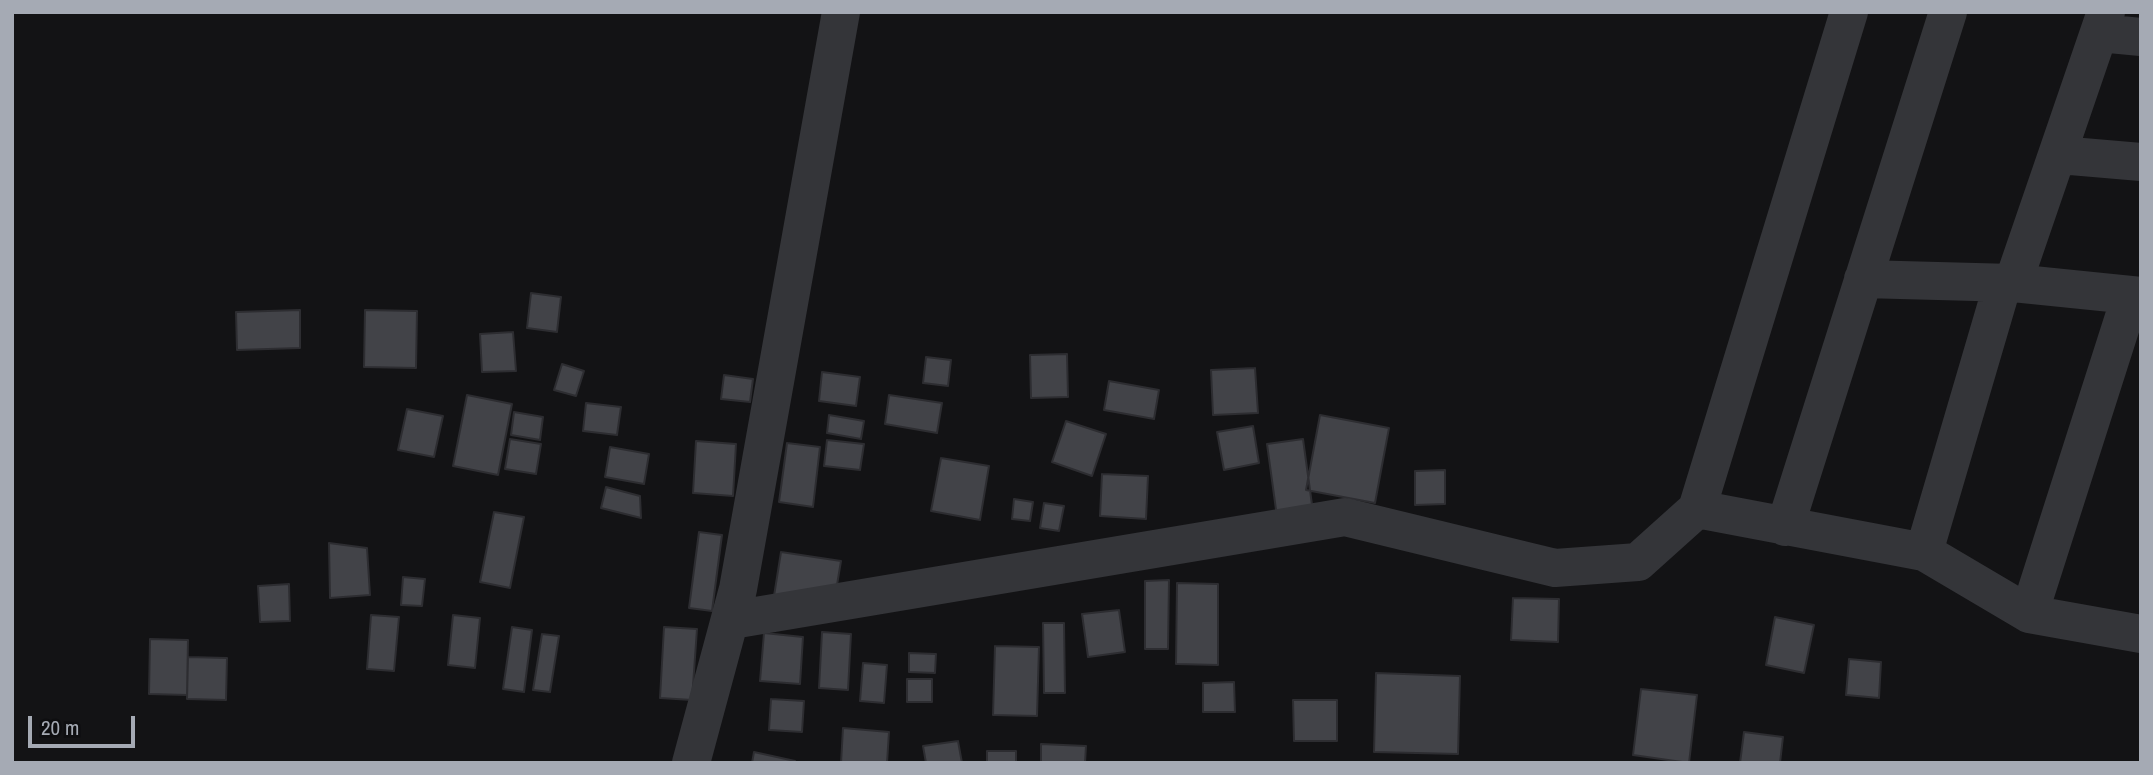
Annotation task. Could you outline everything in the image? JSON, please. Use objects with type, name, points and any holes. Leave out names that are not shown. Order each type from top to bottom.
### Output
[{"type":"street","points":[[691,763],[732,620],[841,12]]},
{"type":"street","points":[[732,620],[1345,517],[1555,568],[1638,562],[1697,509],[1849,12]]},
{"type":"street","points":[[1785,527],[1948,12]]},
{"type":"street","points":[[1924,552],[2008,283],[2059,155],[2103,23],[2141,37]]},
{"type":"street","points":[[2059,155],[2141,162]]},
{"type":"street","points":[[1863,279],[2008,283],[2136,295],[2029,614]]},
{"type":"street","points":[[1697,509],[1924,552],[2029,614],[2141,634]]},
{"type":"building","points":[[531,293],[561,297],[557,332],[527,328]]},
{"type":"building","points":[[300,310],[300,348],[237,350],[236,312]]},
{"type":"building","points":[[365,310],[417,311],[416,368],[364,367]]},
{"type":"building","points":[[513,332],[516,371],[482,372],[480,334]]},
{"type":"building","points":[[1067,354],[1068,397],[1031,398],[1030,355]]},
{"type":"building","points":[[926,357],[951,360],[948,386],[923,383]]},
{"type":"building","points":[[562,364],[584,371],[576,396],[554,390]]},
{"type":"building","points":[[1255,368],[1258,413],[1213,415],[1211,370]]},
{"type":"building","points":[[822,372],[860,377],[856,406],[819,401]]},
{"type":"building","points":[[724,375],[753,379],[750,402],[721,399]]},
{"type":"building","points":[[1109,381],[1159,390],[1154,419],[1104,410]]},
{"type":"building","points":[[467,395],[512,404],[498,475],[453,466]]},
{"type":"building","points":[[889,395],[942,403],[937,433],[885,424]]},
{"type":"building","points":[[586,403],[621,407],[617,435],[583,431]]},
{"type":"building","points":[[407,409],[443,416],[434,457],[398,450]]},
{"type":"building","points":[[514,412],[543,417],[540,440],[511,435]]},
{"type":"building","points":[[829,415],[864,421],[861,439],[827,433]]},
{"type":"building","points":[[1320,415],[1389,428],[1375,503],[1306,490]]},
{"type":"building","points":[[1066,421],[1106,434],[1092,476],[1052,462]]},
{"type":"building","points":[[1253,426],[1259,463],[1224,470],[1217,432]]},
{"type":"building","points":[[510,439],[541,444],[536,474],[505,469]]},
{"type":"building","points":[[1303,439],[1313,512],[1277,517],[1267,444]]},
{"type":"building","points":[[827,440],[864,444],[860,470],[824,466]]},
{"type":"building","points":[[696,441],[736,444],[733,496],[693,493]]},
{"type":"building","points":[[787,443],[820,447],[813,507],[779,502]]},
{"type":"building","points":[[610,447],[649,454],[644,484],[605,477]]},
{"type":"building","points":[[941,458],[989,466],[980,520],[931,511]]},
{"type":"building","points":[[1445,470],[1445,504],[1415,505],[1415,471]]},
{"type":"building","points":[[1102,474],[1148,476],[1146,519],[1100,516]]},
{"type":"building","points":[[606,487],[640,496],[641,518],[601,508]]},
{"type":"building","points":[[1014,499],[1033,502],[1030,521],[1012,519]]},
{"type":"building","points":[[1044,503],[1064,506],[1059,531],[1040,528]]},
{"type":"building","points":[[494,512],[524,517],[510,588],[480,582]]},
{"type":"building","points":[[699,532],[722,535],[712,611],[689,608]]},
{"type":"building","points":[[329,543],[367,548],[370,595],[330,598]]},
{"type":"building","points":[[781,552],[841,561],[836,591],[774,596]]},
{"type":"building","points":[[403,577],[425,579],[422,606],[401,605]]},
{"type":"building","points":[[1169,580],[1168,649],[1145,649],[1145,581]]},
{"type":"building","points":[[1177,583],[1218,584],[1218,665],[1176,664]]},
{"type":"building","points":[[289,584],[290,621],[260,622],[258,586]]},
{"type":"building","points":[[1513,598],[1559,599],[1558,642],[1511,640]]},
{"type":"building","points":[[1119,610],[1125,652],[1088,657],[1082,614]]},
{"type":"building","points":[[371,615],[399,617],[394,671],[367,669]]},
{"type":"building","points":[[453,615],[480,618],[475,668],[448,665]]},
{"type":"building","points":[[1775,617],[1814,625],[1804,673],[1766,665]]},
{"type":"building","points":[[1043,623],[1064,623],[1065,693],[1044,693]]},
{"type":"building","points":[[512,627],[532,630],[524,692],[503,689]]},
{"type":"building","points":[[664,627],[697,629],[692,700],[660,698]]},
{"type":"building","points":[[822,632],[851,634],[848,690],[819,688]]},
{"type":"building","points":[[764,633],[803,637],[800,684],[760,681]]},
{"type":"building","points":[[542,634],[559,636],[550,692],[533,690]]},
{"type":"building","points":[[150,639],[188,640],[187,695],[149,694]]},
{"type":"building","points":[[995,646],[1039,647],[1037,716],[993,715]]},
{"type":"building","points":[[909,653],[936,654],[935,673],[909,672]]},
{"type":"building","points":[[188,657],[227,658],[226,700],[187,699]]},
{"type":"building","points":[[1849,659],[1881,662],[1879,698],[1846,695]]},
{"type":"building","points":[[863,663],[887,665],[884,703],[860,701]]},
{"type":"building","points":[[1376,673],[1460,676],[1458,754],[1374,752]]},
{"type":"building","points":[[907,679],[932,679],[932,702],[907,702]]},
{"type":"building","points":[[1234,682],[1235,712],[1203,712],[1203,683]]},
{"type":"building","points":[[1641,689],[1697,695],[1689,763],[1633,755]]},
{"type":"building","points":[[771,699],[804,701],[802,732],[769,730]]},
{"type":"building","points":[[1293,700],[1337,700],[1337,741],[1294,741]]},
{"type":"building","points":[[843,728],[889,732],[887,763],[841,763]]},
{"type":"building","points":[[1744,732],[1783,737],[1780,763],[1740,763]]},
{"type":"building","points":[[958,741],[962,763],[926,763],[923,746]]},
{"type":"building","points":[[1041,744],[1086,746],[1085,763],[1041,763]]},
{"type":"building","points":[[987,751],[1016,751],[1016,763],[987,763]]},
{"type":"building","points":[[754,752],[795,761],[795,763],[752,763]]}]
